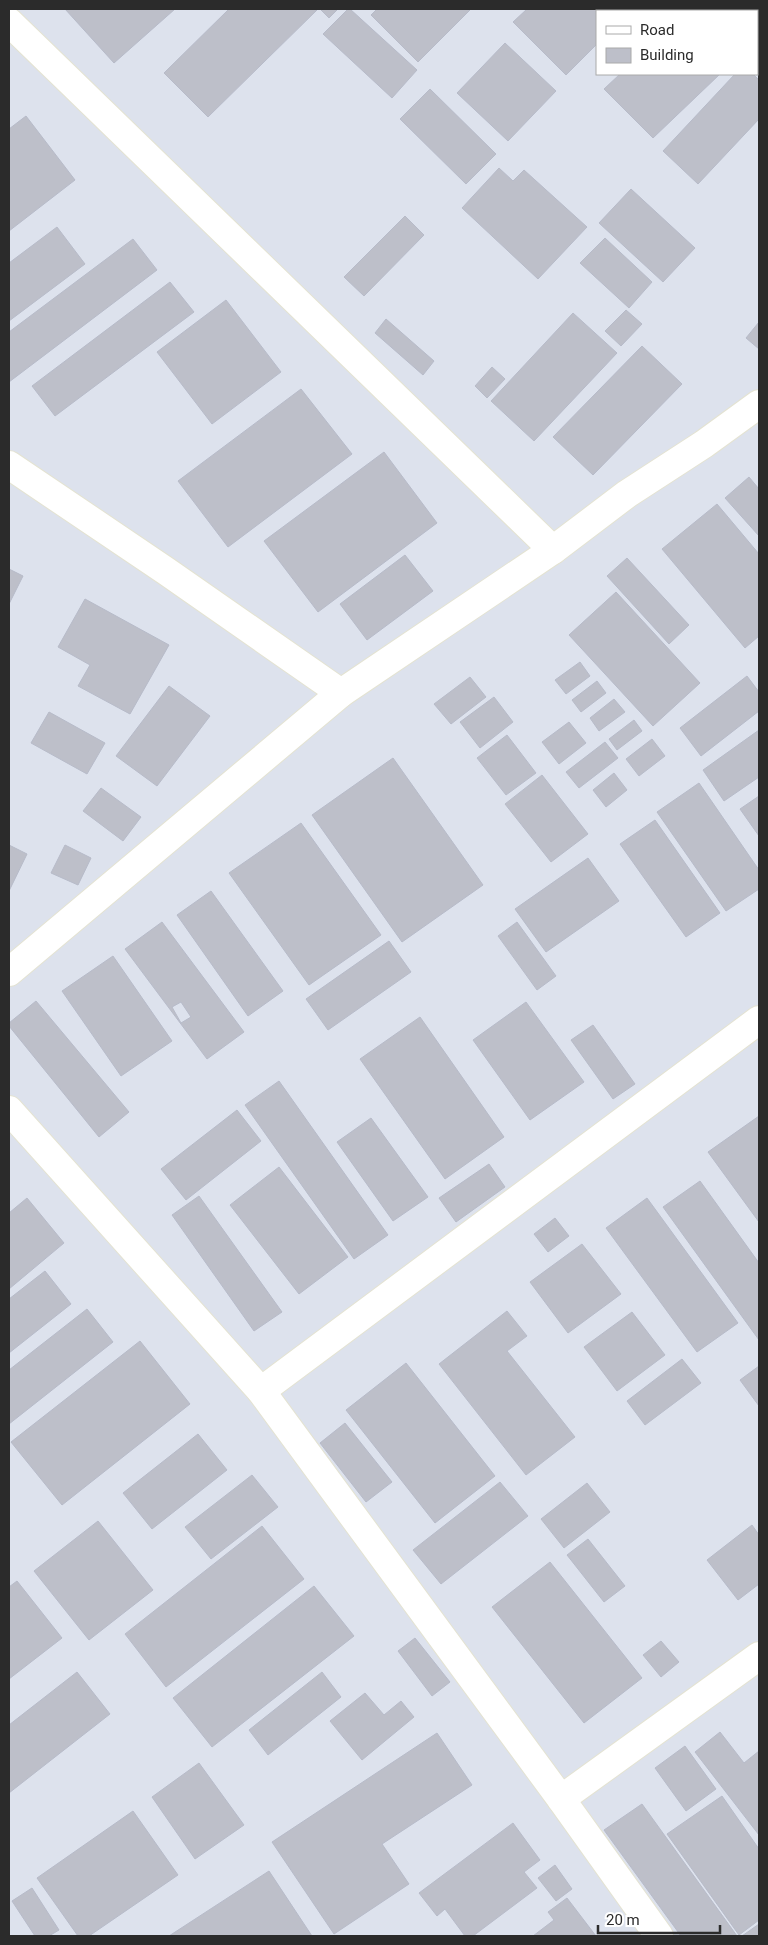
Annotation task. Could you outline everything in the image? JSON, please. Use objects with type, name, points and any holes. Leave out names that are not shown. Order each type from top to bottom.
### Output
[{"type":"street","points":[[9,22],[553,550]]},
{"type":"street","points":[[9,972],[341,693],[553,550],[627,494],[704,444],[759,404]]},
{"type":"street","points":[[9,465],[341,693]]},
{"type":"street","points":[[261,1391],[759,1020]]},
{"type":"street","points":[[9,1110],[261,1391],[659,1936]]},
{"type":"street","points":[[561,1800],[759,1656]]},
{"type":"building","points":[[65,9],[175,9],[114,63]]},
{"type":"building","points":[[229,9],[318,9],[208,117],[164,73]]},
{"type":"building","points":[[320,9],[338,9],[329,18]]},
{"type":"building","points":[[348,9],[417,70],[392,98],[323,34]]},
{"type":"building","points":[[377,9],[471,9],[418,62],[371,15]]},
{"type":"building","points":[[527,9],[633,9],[596,10],[596,45],[566,75],[513,22]]},
{"type":"building","points":[[505,43],[556,91],[508,141],[457,93]]},
{"type":"building","points":[[619,75],[719,75],[653,138],[604,89]]},
{"type":"building","points":[[734,75],[754,75],[759,80],[759,119],[698,184],[663,151]]},
{"type":"building","points":[[430,89],[496,154],[466,184],[400,119]]},
{"type":"building","points":[[26,116],[75,180],[9,231],[9,129]]},
{"type":"building","points":[[499,168],[513,181],[524,170],[587,227],[538,279],[462,208]]},
{"type":"building","points":[[631,189],[695,248],[663,282],[599,223]]},
{"type":"building","points":[[405,216],[424,235],[364,296],[344,277]]},
{"type":"building","points":[[57,227],[85,264],[9,321],[9,263]]},
{"type":"building","points":[[605,238],[652,282],[629,308],[580,263]]},
{"type":"building","points":[[133,239],[157,270],[9,382],[9,332]]},
{"type":"building","points":[[170,282],[194,312],[55,416],[32,386]]},
{"type":"building","points":[[226,300],[281,372],[212,424],[157,352]]},
{"type":"building","points":[[626,310],[642,324],[621,346],[605,331]]},
{"type":"building","points":[[573,313],[617,353],[534,441],[491,401]]},
{"type":"building","points":[[386,319],[434,361],[423,375],[375,333]]},
{"type":"building","points":[[759,322],[759,349],[746,338]]},
{"type":"building","points":[[642,346],[682,384],[593,475],[553,437]]},
{"type":"building","points":[[492,367],[505,379],[487,398],[475,386]]},
{"type":"building","points":[[301,389],[352,454],[228,547],[178,481]]},
{"type":"building","points":[[384,452],[437,523],[318,612],[264,541]]},
{"type":"building","points":[[749,477],[759,489],[759,536],[725,498]]},
{"type":"building","points":[[717,504],[759,554],[759,636],[745,648],[662,549]]},
{"type":"building","points":[[405,555],[433,591],[367,640],[340,604]]},
{"type":"building","points":[[627,558],[689,625],[669,644],[607,576]]},
{"type":"building","points":[[9,569],[23,576],[9,604]]},
{"type":"building","points":[[616,592],[700,683],[653,726],[569,635]]},
{"type":"building","points":[[85,599],[169,645],[130,714],[78,686],[90,665],[58,647]]},
{"type":"building","points":[[580,662],[590,676],[566,694],[555,680]]},
{"type":"building","points":[[747,676],[759,692],[759,711],[701,756],[680,728]]},
{"type":"building","points":[[470,677],[486,697],[451,724],[434,704]]},
{"type":"building","points":[[597,681],[606,693],[581,712],[572,700]]},
{"type":"building","points":[[169,686],[210,716],[157,786],[116,756]]},
{"type":"building","points":[[494,697],[513,722],[480,748],[460,722]]},
{"type":"building","points":[[614,699],[625,712],[599,731],[590,718]]},
{"type":"building","points":[[49,712],[105,743],[87,774],[31,743]]},
{"type":"building","points":[[634,720],[642,731],[617,750],[609,739]]},
{"type":"building","points":[[569,722],[586,743],[559,764],[542,742]]},
{"type":"building","points":[[759,730],[759,777],[724,801],[703,770]]},
{"type":"building","points":[[507,735],[536,773],[506,795],[477,758]]},
{"type":"building","points":[[652,739],[665,756],[639,776],[626,759]]},
{"type":"building","points":[[605,742],[618,758],[579,788],[566,772]]},
{"type":"building","points":[[393,758],[483,885],[402,942],[312,815]]},
{"type":"building","points":[[614,773],[627,790],[606,807],[593,790]]},
{"type":"building","points":[[542,775],[588,834],[551,862],[505,804]]},
{"type":"building","points":[[699,783],[759,870],[759,889],[726,911],[657,812]]},
{"type":"building","points":[[101,788],[141,817],[123,841],[83,811]]},
{"type":"building","points":[[759,796],[759,836],[740,809]]},
{"type":"building","points":[[655,820],[720,913],[686,937],[620,844]]},
{"type":"building","points":[[301,823],[381,935],[309,985],[229,873]]},
{"type":"building","points":[[9,845],[27,854],[9,891]]},
{"type":"building","points":[[65,845],[91,858],[78,885],[51,873]]},
{"type":"building","points":[[588,858],[619,901],[546,952],[515,909]]},
{"type":"building","points":[[211,891],[283,991],[248,1016],[177,915]]},
{"type":"building","points":[[162,922],[244,1032],[207,1059],[125,949]],"holes":[[[181,1002],[191,1017],[181,1023],[172,1007]]]},
{"type":"building","points":[[517,922],[556,976],[537,990],[498,936]]},
{"type":"building","points":[[389,941],[411,972],[328,1030],[306,999]]},
{"type":"building","points":[[113,956],[172,1041],[121,1076],[62,991]]},
{"type":"building","points":[[36,1001],[129,1112],[99,1137],[9,1026],[9,1023]]},
{"type":"building","points":[[526,1002],[584,1082],[530,1120],[473,1040]]},
{"type":"building","points":[[420,1017],[504,1137],[445,1179],[360,1059]]},
{"type":"building","points":[[593,1025],[635,1084],[613,1099],[571,1040]]},
{"type":"building","points":[[279,1081],[388,1235],[354,1259],[245,1105]]},
{"type":"building","points":[[237,1110],[261,1141],[186,1200],[161,1169]]},
{"type":"building","points":[[759,1116],[759,1222],[708,1152]]},
{"type":"building","points":[[371,1118],[428,1197],[393,1221],[337,1142]]},
{"type":"building","points":[[489,1164],[505,1187],[456,1222],[439,1198]]},
{"type":"building","points":[[279,1167],[348,1257],[299,1294],[230,1205]]},
{"type":"building","points":[[700,1181],[759,1263],[759,1340],[663,1207]]},
{"type":"building","points":[[199,1196],[282,1312],[254,1331],[172,1215]]},
{"type":"building","points":[[27,1198],[64,1243],[9,1289],[9,1213]]},
{"type":"building","points":[[647,1198],[738,1323],[697,1352],[606,1228]]},
{"type":"building","points":[[555,1218],[569,1236],[548,1252],[534,1234]]},
{"type":"building","points":[[582,1244],[621,1294],[568,1333],[530,1282]]},
{"type":"building","points":[[45,1271],[71,1304],[9,1353],[9,1299]]},
{"type":"building","points":[[87,1309],[113,1342],[9,1424],[9,1370]]},
{"type":"building","points":[[507,1311],[527,1336],[507,1351],[575,1437],[526,1475],[439,1364]]},
{"type":"building","points":[[632,1312],[665,1355],[617,1391],[584,1347]]},
{"type":"building","points":[[140,1341],[190,1404],[62,1505],[11,1442]]},
{"type":"building","points":[[682,1359],[701,1383],[645,1425],[627,1401]]},
{"type":"building","points":[[406,1363],[495,1476],[435,1523],[346,1410]]},
{"type":"building","points":[[759,1366],[759,1406],[740,1380]]},
{"type":"building","points":[[345,1423],[392,1482],[366,1502],[320,1443]]},
{"type":"building","points":[[198,1434],[227,1470],[152,1529],[123,1493]]},
{"type":"building","points":[[252,1475],[278,1507],[211,1559],[185,1527]]},
{"type":"building","points":[[500,1482],[528,1516],[441,1584],[413,1550]]},
{"type":"building","points":[[587,1483],[610,1512],[564,1548],[541,1519]]},
{"type":"building","points":[[98,1521],[153,1590],[89,1640],[34,1571]]},
{"type":"building","points":[[752,1525],[759,1535],[759,1584],[738,1600],[707,1560]]},
{"type":"building","points":[[262,1526],[304,1579],[166,1687],[125,1634]]},
{"type":"building","points":[[588,1539],[625,1586],[604,1602],[567,1555]]},
{"type":"building","points":[[550,1562],[642,1678],[584,1723],[492,1607]]},
{"type":"building","points":[[17,1581],[62,1638],[9,1679],[9,1587]]},
{"type":"building","points":[[314,1586],[354,1636],[212,1747],[173,1698]]},
{"type":"building","points":[[415,1638],[450,1682],[432,1696],[398,1651]]},
{"type":"building","points":[[661,1641],[679,1662],[661,1677],[643,1655]]},
{"type":"building","points":[[77,1672],[110,1714],[9,1793],[9,1725]]},
{"type":"building","points":[[322,1672],[341,1697],[268,1755],[249,1730]]},
{"type":"building","points":[[365,1693],[384,1715],[401,1701],[414,1717],[362,1760],[330,1721]]},
{"type":"building","points":[[720,1732],[744,1763],[759,1751],[759,1835],[695,1752]]},
{"type":"building","points":[[437,1733],[472,1785],[382,1844],[409,1884],[334,1934],[272,1842]]},
{"type":"building","points":[[685,1746],[716,1789],[686,1811],[655,1768]]},
{"type":"building","points":[[199,1763],[244,1825],[195,1859],[152,1797]]},
{"type":"building","points":[[722,1796],[759,1849],[759,1920],[739,1935],[667,1834]]},
{"type":"building","points":[[642,1804],[737,1936],[681,1936],[604,1830]]},
{"type":"building","points":[[133,1811],[178,1875],[89,1936],[78,1936],[37,1878]]},
{"type":"building","points":[[513,1823],[540,1860],[524,1872],[537,1888],[473,1936],[465,1936],[445,1909],[437,1916],[419,1893]]},
{"type":"building","points":[[555,1865],[572,1889],[556,1901],[538,1878]]},
{"type":"building","points":[[269,1871],[312,1936],[169,1936]]},
{"type":"building","points":[[32,1888],[59,1930],[49,1936],[35,1936],[12,1901]]},
{"type":"building","points":[[567,1898],[596,1936],[533,1936],[554,1920],[548,1912]]},
{"type":"building","points":[[759,1924],[759,1936],[742,1936]]}]
